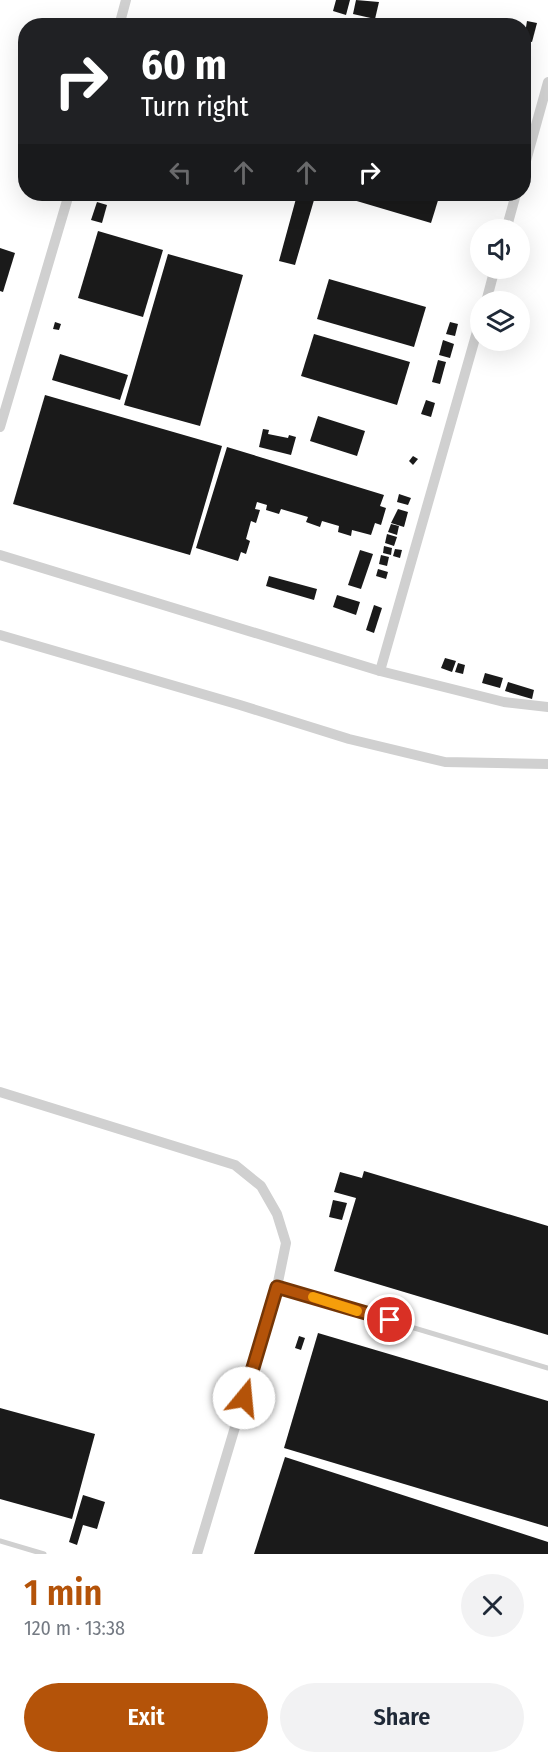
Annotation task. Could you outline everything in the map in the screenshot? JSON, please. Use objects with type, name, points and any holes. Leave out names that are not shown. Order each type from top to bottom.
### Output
[{"type":"street","points":[[121,18],[126,0]]},
{"type":"street","points":[[531,143],[548,82]]},
{"type":"street","points":[[0,427],[67,201]]},
{"type":"street","points":[[509,219],[514,201]]},
{"type":"street","points":[[380,671],[471,351]]},
{"type":"street","points":[[0,555],[380,671],[504,702],[548,707]]},
{"type":"street","points":[[0,635],[349,739],[445,762],[548,764]]},
{"type":"street","points":[[0,1092],[235,1165],[261,1186],[277,1214],[286,1244],[277,1287],[197,1554]]},
{"type":"lane","points":[[277,1287],[548,1368]]},
{"type":"lane","points":[[0,1541],[44,1554]]},
{"type":"building","points":[[336,0],[350,0],[346,15],[333,11]]},
{"type":"building","points":[[356,0],[379,2],[375,18],[353,14]]},
{"type":"building","points":[[531,22],[537,23],[531,42]]},
{"type":"building","points":[[295,201],[314,201],[295,265],[279,261]]},
{"type":"building","points":[[357,201],[438,201],[431,223]]},
{"type":"building","points":[[97,202],[107,205],[102,223],[91,220]]},
{"type":"building","points":[[98,231],[163,250],[143,317],[78,298]]},
{"type":"building","points":[[0,248],[15,253],[3,292],[0,291]]},
{"type":"building","points":[[168,254],[243,275],[200,426],[124,405]]},
{"type":"building","points":[[329,279],[426,307],[414,347],[317,319]]},
{"type":"building","points":[[55,322],[61,324],[59,330],[53,329]]},
{"type":"building","points":[[450,322],[458,324],[455,336],[446,334]]},
{"type":"building","points":[[314,334],[410,362],[397,405],[301,376]]},
{"type":"building","points":[[443,340],[454,344],[450,358],[439,355]]},
{"type":"building","points":[[60,354],[128,375],[120,400],[52,380]]},
{"type":"building","points":[[438,360],[446,362],[440,384],[432,382]]},
{"type":"building","points":[[45,395],[222,446],[190,555],[13,504]]},
{"type":"building","points":[[426,400],[435,403],[431,417],[421,414]]},
{"type":"building","points":[[318,416],[365,431],[357,456],[310,441]]},
{"type":"building","points":[[263,429],[269,430],[268,434],[288,438],[289,435],[296,437],[291,455],[259,447]]},
{"type":"building","points":[[227,447],[384,495],[380,506],[386,508],[381,525],[375,523],[371,535],[352,530],[351,536],[338,532],[339,526],[322,521],[320,527],[306,522],[308,517],[281,509],[279,514],[266,510],[267,505],[257,502],[255,509],[260,510],[256,523],[251,521],[246,539],[250,541],[246,554],[241,552],[238,561],[196,548]]},
{"type":"building","points":[[413,456],[418,459],[413,465],[409,461]]},
{"type":"building","points":[[399,494],[411,498],[408,505],[397,502]]},
{"type":"building","points":[[398,509],[408,512],[404,527],[391,523]]},
{"type":"building","points":[[391,524],[399,526],[397,535],[388,532]]},
{"type":"building","points":[[387,534],[397,537],[394,546],[385,543]]},
{"type":"building","points":[[384,546],[392,548],[391,555],[383,553]]},
{"type":"building","points":[[395,549],[402,550],[400,558],[393,556]]},
{"type":"building","points":[[360,550],[373,554],[361,589],[348,585]]},
{"type":"building","points":[[381,555],[389,557],[387,566],[379,564]]},
{"type":"building","points":[[378,569],[388,572],[386,579],[376,576]]},
{"type":"building","points":[[269,576],[317,589],[314,600],[266,586]]},
{"type":"building","points":[[337,595],[360,602],[356,615],[333,607]]},
{"type":"building","points":[[374,605],[382,608],[374,633],[366,630]]},
{"type":"building","points":[[445,658],[456,661],[452,672],[441,668]]},
{"type":"building","points":[[458,663],[465,665],[463,674],[455,672]]},
{"type":"building","points":[[485,673],[503,678],[500,688],[482,683]]},
{"type":"building","points":[[508,682],[534,690],[532,699],[505,691]]},
{"type":"building","points":[[364,1171],[548,1226],[548,1335],[334,1271],[356,1198],[334,1192],[340,1172],[362,1178]]},
{"type":"building","points":[[333,1200],[347,1203],[342,1220],[329,1217]]},
{"type":"building","points":[[318,1333],[548,1401],[548,1527],[284,1448]]},
{"type":"building","points":[[299,1336],[305,1338],[301,1350],[295,1348]]},
{"type":"building","points":[[0,1408],[95,1434],[72,1519],[0,1499]]},
{"type":"building","points":[[285,1457],[548,1542],[548,1554],[254,1554]]},
{"type":"building","points":[[83,1495],[105,1502],[97,1529],[83,1525],[77,1545],[69,1542]]},
{"type":"slow traffic","points":[[313,1297],[357,1311]]},
{"type":"route","points":[[244,1398],[277,1287],[390,1320]]}]
